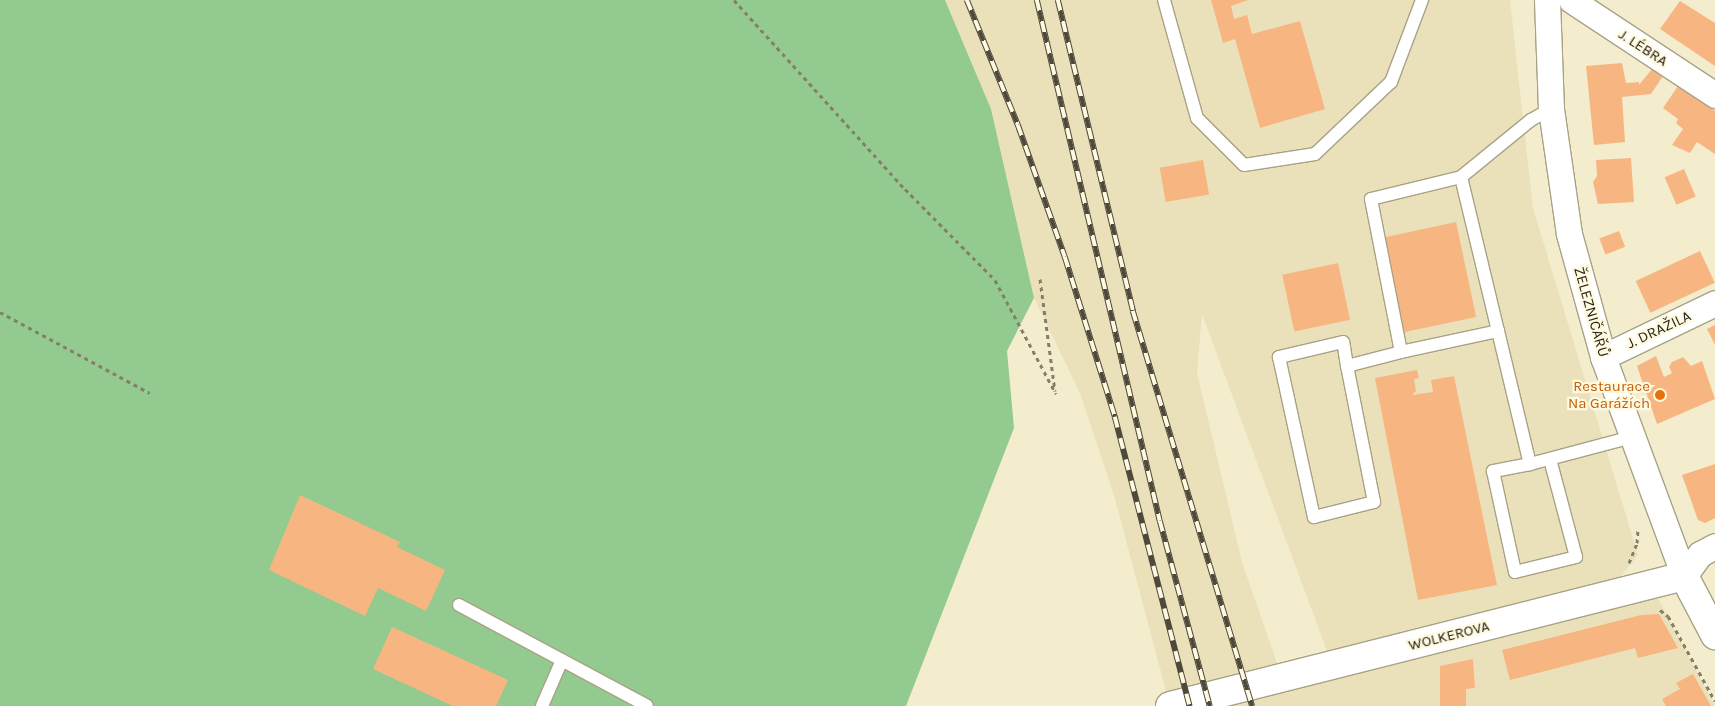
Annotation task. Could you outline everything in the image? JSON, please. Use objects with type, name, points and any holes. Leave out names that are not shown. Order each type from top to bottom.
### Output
[{"type":"main road","name":"ŽELEZNIČÁŘŮ","points":[[1684,576],[1715,635]]},
{"type":"main road","name":"WOLKEROVA","points":[[1170,706],[1684,576]]},
{"type":"street","name":"ŽELEZNIČÁŘŮ","points":[[1547,0],[1551,109],[1569,234],[1603,356],[1684,576]]},
{"type":"street","name":"J. LÉBRA","points":[[1570,0],[1715,95]]},
{"type":"street","name":"J. DRAŽILA","points":[[1603,356],[1715,303]]},
{"type":"street","points":[[1684,576],[1700,554],[1715,546]]},
{"type":"lane","points":[[1164,0],[1197,118],[1244,165],[1315,154],[1392,82],[1422,0]]},
{"type":"lane","points":[[1401,352],[1371,199],[1461,177],[1531,120],[1551,109]]},
{"type":"lane","points":[[1461,177],[1530,464]]},
{"type":"lane","points":[[1347,366],[1498,331]]},
{"type":"lane","points":[[1343,342],[1347,366],[1374,502],[1314,517],[1279,357],[1343,342]]},
{"type":"lane","points":[[1550,459],[1576,557],[1515,572],[1494,472],[1632,437]]},
{"type":"lane","points":[[458,605],[647,706]]},
{"type":"lane","points":[[542,706],[562,660]]},
{"type":"path","points":[[734,0],[906,189],[994,280],[1056,394],[1040,278]]},
{"type":"path","points":[[0,312],[150,393]]},
{"type":"shaded area","points":[[945,0],[1510,0],[1533,208],[1638,555],[1618,579],[1327,651],[1202,314],[1197,373],[1242,562],[1287,692],[1655,593],[1715,706],[1170,706],[1115,499],[1080,393],[1034,298],[991,109]]},
{"type":"green space","points":[[0,0],[945,0],[991,109],[1034,298],[1007,351],[1014,428],[906,706],[0,706]]},
{"type":"building","points":[[1211,0],[1248,0],[1231,6],[1234,19],[1247,15],[1252,34],[1300,21],[1325,109],[1260,128],[1235,39],[1223,43]]},
{"type":"building","points":[[1680,1],[1715,23],[1715,66],[1660,29]]},
{"type":"building","points":[[1622,63],[1626,83],[1639,82],[1639,85],[1652,69],[1663,76],[1651,94],[1622,97],[1625,142],[1594,145],[1586,66]]},
{"type":"building","points":[[1678,86],[1715,111],[1715,154],[1697,142],[1690,153],[1672,145],[1683,129],[1676,123],[1678,119],[1663,108]]},
{"type":"building","points":[[1631,158],[1634,202],[1598,204],[1593,182],[1597,176],[1596,160]]},
{"type":"building","points":[[1203,160],[1209,194],[1166,202],[1160,168]]},
{"type":"building","points":[[1684,169],[1696,197],[1676,205],[1665,177]]},
{"type":"building","points":[[1456,222],[1476,317],[1404,332],[1384,237]]},
{"type":"building","points":[[1619,231],[1625,247],[1605,254],[1599,239]]},
{"type":"building","points":[[1700,251],[1715,283],[1650,313],[1636,281]]},
{"type":"building","points":[[1338,263],[1350,320],[1294,332],[1282,275]]},
{"type":"building","points":[[1715,325],[1715,345],[1707,329]]},
{"type":"building","points":[[1656,356],[1664,377],[1672,373],[1669,367],[1672,362],[1683,357],[1691,366],[1702,361],[1715,399],[1657,424],[1637,366]]},
{"type":"building","points":[[1417,370],[1419,378],[1414,379],[1416,391],[1412,395],[1433,392],[1431,380],[1454,376],[1497,585],[1418,600],[1375,378]]},
{"type":"building","points":[[1715,464],[1715,518],[1705,523],[1698,520],[1682,475]]},
{"type":"building","points":[[300,495],[400,542],[397,547],[445,570],[426,611],[378,588],[365,616],[269,570]]},
{"type":"building","points":[[1659,614],[1678,648],[1638,658],[1635,648],[1510,680],[1502,650],[1641,615]]},
{"type":"building","points":[[392,627],[508,680],[496,706],[453,706],[373,669]]},
{"type":"building","points":[[1473,659],[1475,688],[1466,689],[1466,706],[1440,706],[1440,666]]},
{"type":"building","points":[[1693,674],[1711,706],[1666,706],[1662,699],[1680,689],[1676,683]]},
{"type":"railway","points":[[967,0],[1018,125],[1065,257],[1115,417],[1190,706]]},
{"type":"railway","points":[[1037,0],[1160,521],[1210,706]]},
{"type":"railway","points":[[1058,0],[1133,311],[1252,706]]},
{"type":"place","name":"Restaurace Na Garážích","points":[[1660,395]]}]
